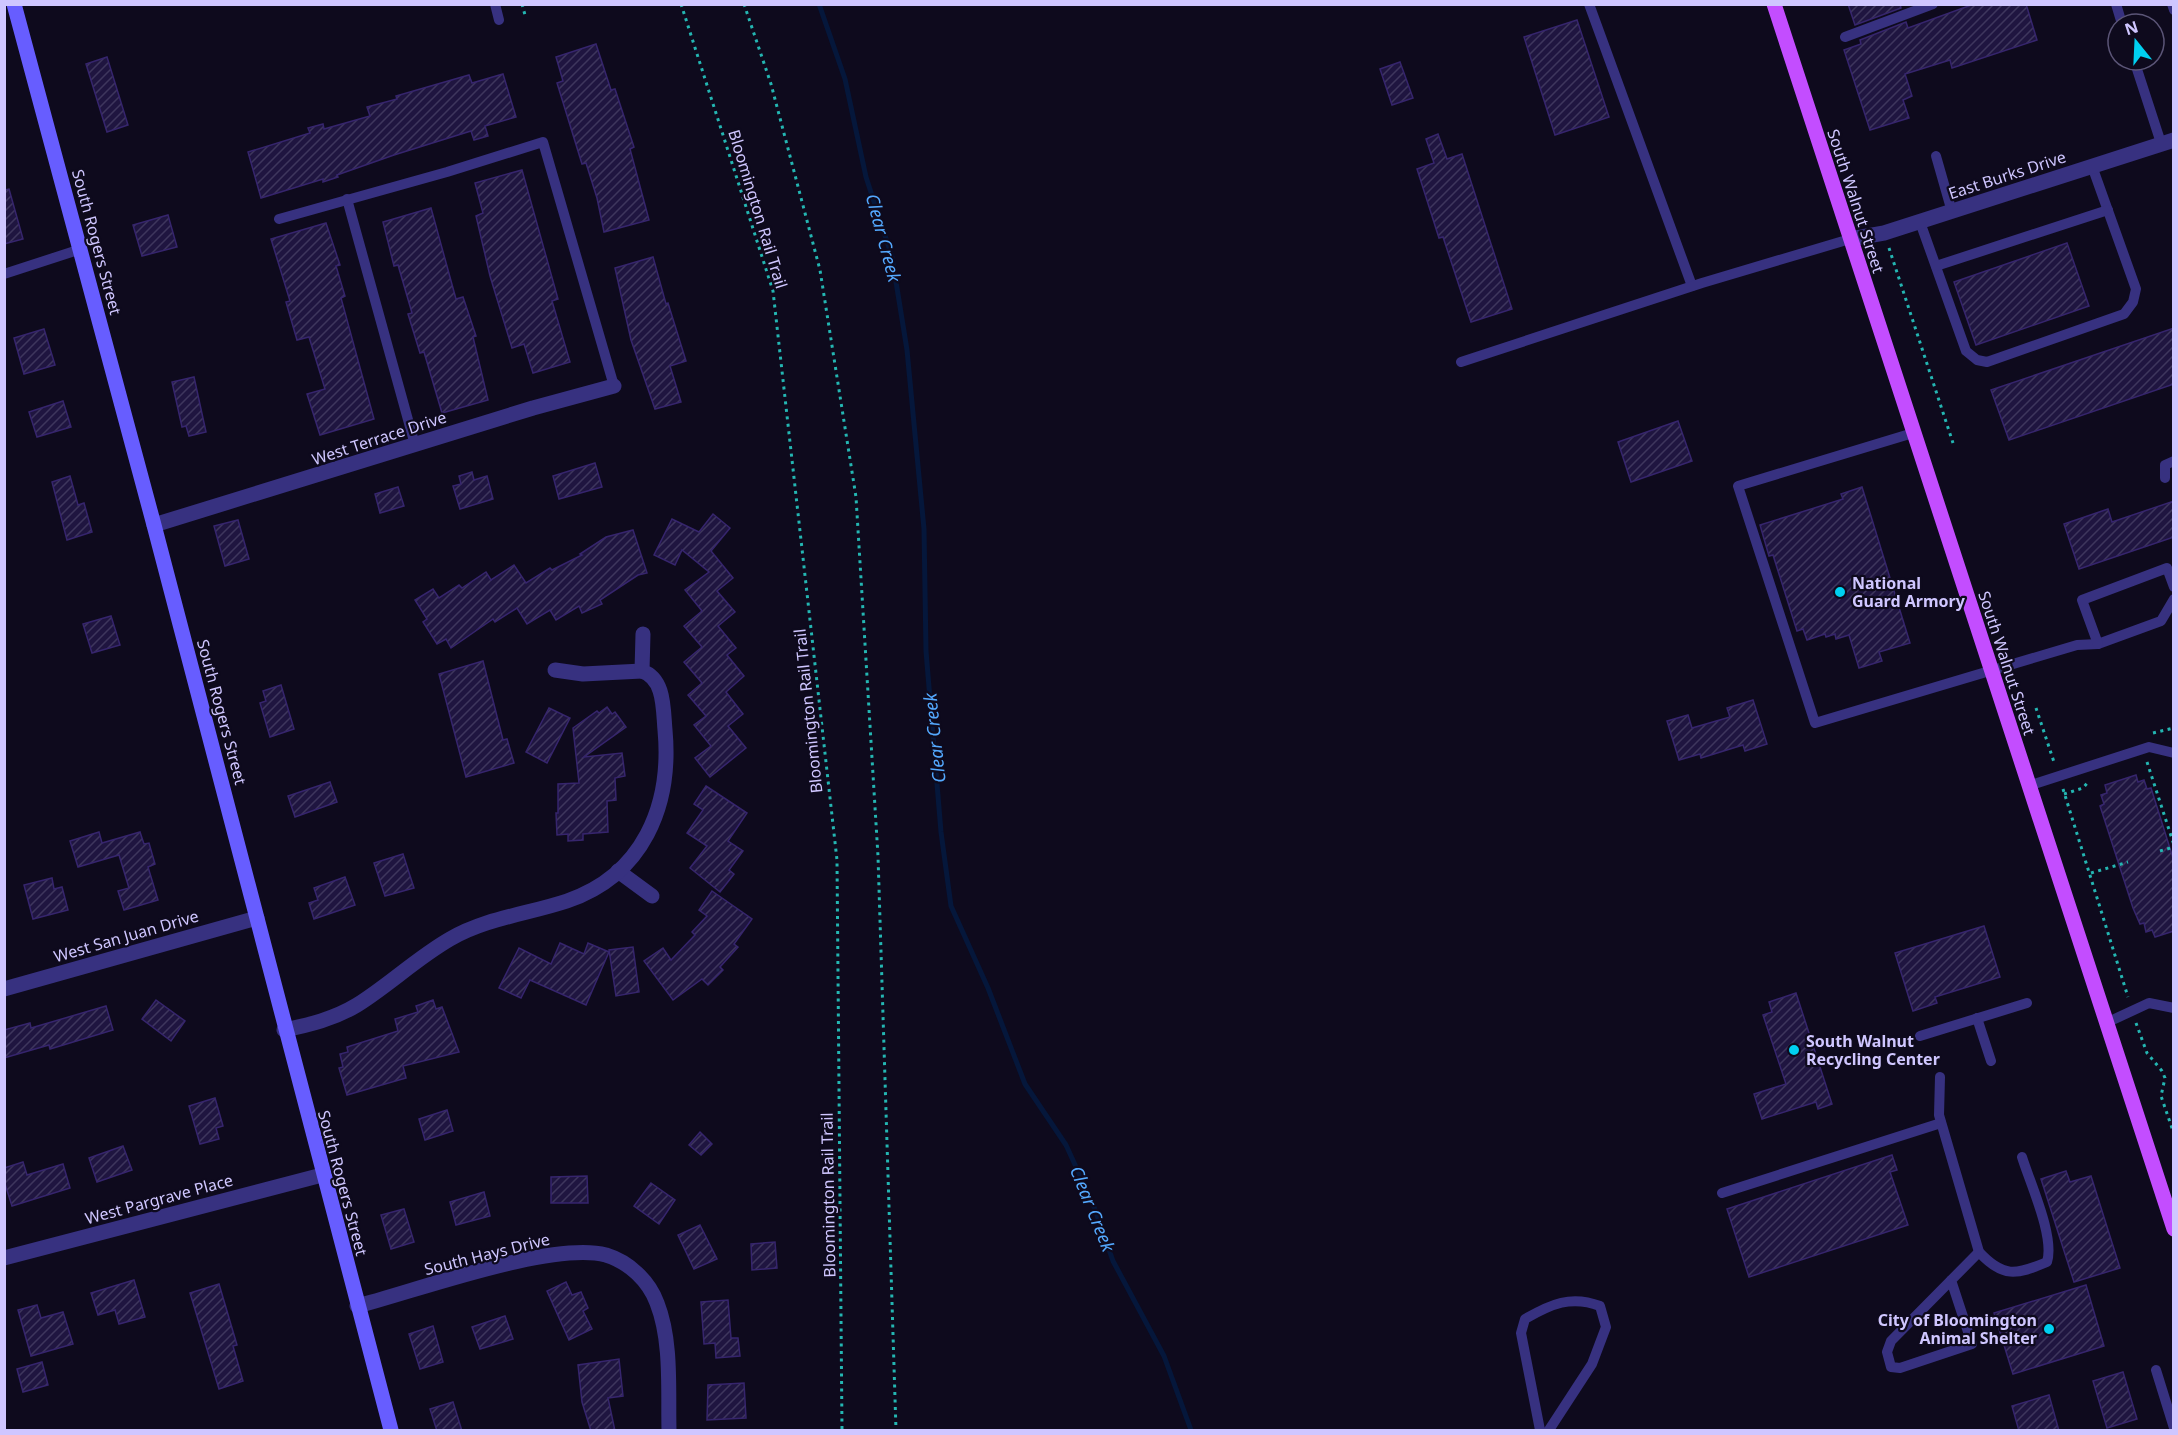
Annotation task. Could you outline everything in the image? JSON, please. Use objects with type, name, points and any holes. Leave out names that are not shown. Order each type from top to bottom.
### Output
[{"type":"main road","name":"South Walnut Street","points":[[1774,4],[2174,1229]]},
{"type":"street","name":"South Rogers Street","points":[[14,4],[154,525],[284,1030],[391,1431]]},
{"type":"street","name":"East Burks Drive","points":[[1850,239],[1884,233],[1920,222],[2167,142]]},
{"type":"street","name":"West Terrace Drive","points":[[154,525],[615,386]]},
{"type":"street","points":[[642,671],[643,634]]},
{"type":"street","points":[[284,1030],[318,1023],[356,1005],[435,949],[468,930],[587,892],[618,871],[648,835],[656,818],[666,782],[667,752],[660,690],[655,678],[642,671],[583,674],[555,670]]},
{"type":"street","points":[[618,871],[652,896]]},
{"type":"street","name":"West San Juan Drive","points":[[4,989],[257,918]]},
{"type":"street","name":"West Pargrave Place","points":[[4,1258],[322,1175]]},
{"type":"street","name":"South Hays Drive","points":[[357,1306],[528,1260],[577,1252],[617,1260],[631,1268],[650,1287],[661,1315],[669,1431]]},
{"type":"lane","points":[[495,4],[499,20]]},
{"type":"lane","points":[[1589,4],[1692,286]]},
{"type":"lane","points":[[1845,37],[1933,4]]},
{"type":"lane","points":[[2172,4],[2174,10]]},
{"type":"lane","points":[[2139,72],[2167,142]]},
{"type":"lane","points":[[279,219],[447,172],[543,142],[615,386]]},
{"type":"lane","points":[[1936,156],[1952,212]]},
{"type":"lane","points":[[1920,222],[1966,351],[1977,360],[1987,362],[2124,314],[2133,303],[2136,289],[2092,166]]},
{"type":"lane","points":[[347,199],[415,445]]},
{"type":"lane","points":[[1936,266],[2108,210]]},
{"type":"lane","points":[[1461,362],[1692,286],[1850,239]]},
{"type":"lane","points":[[4,274],[81,249]]},
{"type":"lane","points":[[1913,433],[1738,486],[1815,723],[2077,645],[2098,644],[2161,621],[2174,599]]},
{"type":"lane","points":[[2165,478],[2165,465],[2174,461]]},
{"type":"lane","points":[[2098,644],[2082,600],[2170,566],[2174,587]]},
{"type":"lane","points":[[2028,786],[2149,747],[2174,753]]},
{"type":"lane","points":[[1920,1036],[2027,1003]]},
{"type":"lane","points":[[2106,1023],[2132,1009],[2149,1004],[2174,1008]]},
{"type":"lane","points":[[1977,1018],[1991,1061]]},
{"type":"lane","points":[[1940,1077],[1939,1115],[1979,1252],[1994,1268],[2004,1272],[2018,1272],[2047,1262],[2050,1254],[2048,1239],[2022,1157]]},
{"type":"lane","points":[[1722,1193],[1941,1123]]},
{"type":"lane","points":[[1951,1280],[1972,1344],[1900,1368],[1891,1367],[1887,1352],[1891,1341],[1951,1280],[1979,1252]]},
{"type":"lane","points":[[1540,1431],[1521,1333],[1525,1319],[1547,1307],[1582,1299],[1600,1306],[1606,1327],[1592,1364],[1549,1431]]},
{"type":"lane","points":[[2156,1370],[2174,1428]]},
{"type":"path","points":[[522,4],[525,15]]},
{"type":"path","name":"Bloomington Rail Trail","points":[[681,4],[773,291],[837,860],[842,1431]]},
{"type":"path","points":[[744,4],[771,84],[820,270],[856,497],[878,856],[896,1431]]},
{"type":"path","points":[[1884,233],[1953,443]]},
{"type":"path","points":[[2036,708],[2091,873],[2147,1053],[2162,1071],[2164,1078],[2161,1096],[2174,1134]]},
{"type":"path","points":[[2145,757],[2174,846],[2160,851]]},
{"type":"path","points":[[2091,873],[2128,862]]},
{"type":"building","points":[[1848,4],[1900,4],[1901,8],[1855,25]]},
{"type":"building","points":[[1974,4],[2026,4],[2037,40],[1952,68],[1950,60],[1905,74],[1912,96],[1903,100],[1909,118],[1870,130],[1844,50],[1861,44],[1860,40],[1906,22],[1908,28]]},
{"type":"building","points":[[1577,20],[1609,117],[1555,135],[1524,37]]},
{"type":"building","points":[[596,44],[611,90],[615,89],[634,147],[630,149],[649,220],[604,232],[597,198],[586,163],[582,164],[557,83],[563,81],[556,57]]},
{"type":"building","points":[[107,57],[128,125],[107,132],[86,64]]},
{"type":"building","points":[[1400,62],[1413,98],[1392,105],[1380,69]]},
{"type":"building","points":[[503,74],[516,117],[485,126],[488,136],[474,140],[471,131],[394,155],[323,182],[323,179],[261,198],[248,152],[310,133],[308,128],[323,124],[324,129],[370,116],[367,107],[397,99],[396,96],[469,75],[472,83]]},
{"type":"building","points":[[1438,134],[1447,159],[1462,154],[1512,309],[1471,322],[1443,237],[1439,238],[1417,169],[1434,163],[1426,139]]},
{"type":"building","points":[[522,170],[558,299],[552,301],[570,362],[533,373],[524,344],[512,348],[490,276],[476,216],[483,213],[475,183]]},
{"type":"building","points":[[9,189],[23,239],[4,244],[4,190]]},
{"type":"building","points":[[431,208],[456,299],[463,297],[476,336],[473,337],[488,400],[442,413],[424,352],[420,353],[408,314],[412,313],[398,265],[394,266],[383,222]]},
{"type":"building","points":[[168,215],[177,247],[142,256],[133,225]]},
{"type":"building","points":[[326,223],[340,265],[336,266],[345,296],[341,298],[374,419],[320,435],[307,394],[325,389],[309,337],[297,340],[286,302],[290,301],[271,239]]},
{"type":"building","points":[[2067,243],[2089,306],[1976,345],[1954,282]]},
{"type":"building","points":[[653,257],[666,304],[668,303],[686,361],[670,366],[681,402],[655,409],[631,340],[615,268]]},
{"type":"building","points":[[2174,328],[2174,384],[2009,440],[1991,390]]},
{"type":"building","points":[[44,329],[55,365],[24,374],[14,338]]},
{"type":"building","points":[[194,377],[206,432],[189,436],[186,426],[182,427],[172,382]]},
{"type":"building","points":[[63,401],[71,427],[37,437],[29,412]]},
{"type":"building","points":[[1678,421],[1692,461],[1631,482],[1618,442]]},
{"type":"building","points":[[595,463],[602,487],[559,499],[553,476]]},
{"type":"building","points":[[472,472],[474,480],[487,476],[493,499],[460,509],[453,486],[461,484],[459,476]]},
{"type":"building","points":[[70,476],[78,505],[84,503],[92,532],[67,540],[52,482]]},
{"type":"building","points":[[398,487],[404,506],[380,513],[375,494]]},
{"type":"building","name":"National Guard Armory","points":[[1862,487],[1910,643],[1879,652],[1882,661],[1859,668],[1849,635],[1836,639],[1835,634],[1826,637],[1825,634],[1807,640],[1803,629],[1797,631],[1773,555],[1769,556],[1760,525],[1843,499],[1841,494]]},
{"type":"building","points":[[2174,501],[2174,537],[2079,569],[2064,524],[2108,509],[2112,522]]},
{"type":"building","points":[[713,514],[730,528],[711,551],[733,578],[717,591],[735,612],[718,626],[736,648],[727,655],[744,676],[726,692],[743,714],[728,726],[746,748],[710,777],[695,758],[711,746],[694,725],[706,716],[688,695],[702,683],[684,662],[702,647],[684,626],[702,611],[685,590],[709,572],[682,550],[675,565],[654,555],[672,519],[699,532]]},
{"type":"building","points":[[238,520],[249,559],[225,566],[214,526]]},
{"type":"building","points":[[633,530],[647,573],[638,575],[600,600],[602,604],[582,613],[579,606],[556,620],[550,610],[527,624],[517,608],[495,622],[493,619],[451,648],[446,639],[437,644],[423,622],[427,619],[415,600],[433,589],[439,598],[459,585],[462,588],[486,572],[491,580],[514,565],[526,583],[550,568],[552,570],[582,555],[580,554],[606,537]]},
{"type":"building","points":[[111,616],[120,645],[92,653],[83,624]]},
{"type":"building","points":[[483,661],[503,740],[507,739],[514,763],[466,777],[439,674]]},
{"type":"building","points":[[281,685],[294,729],[270,737],[260,703],[266,701],[263,691]]},
{"type":"building","points":[[1753,700],[1767,744],[1745,751],[1743,745],[1701,758],[1700,754],[1679,760],[1667,721],[1688,715],[1692,728],[1730,717],[1727,708]]},
{"type":"building","points":[[607,707],[612,714],[615,712],[626,727],[584,757],[622,753],[625,776],[615,778],[616,800],[607,801],[608,832],[583,834],[583,840],[568,841],[568,834],[557,835],[556,813],[558,813],[558,784],[579,783],[573,728],[597,711],[599,713]]},
{"type":"building","points":[[549,708],[570,718],[547,763],[526,752]]},
{"type":"building","points":[[2136,775],[2138,782],[2144,780],[2147,789],[2151,788],[2174,861],[2174,931],[2155,937],[2152,930],[2146,932],[2144,923],[2140,924],[2133,908],[2100,806],[2104,804],[2101,795],[2107,793],[2105,785]]},
{"type":"building","points":[[330,782],[337,802],[295,817],[288,796]]},
{"type":"building","points":[[706,786],[747,813],[728,841],[743,851],[729,870],[734,874],[720,892],[690,868],[707,846],[687,833],[703,810],[694,804]]},
{"type":"building","points":[[99,832],[102,843],[140,832],[144,844],[149,843],[155,864],[148,867],[158,900],[124,910],[118,891],[129,888],[119,855],[78,867],[70,841]]},
{"type":"building","points":[[403,854],[414,888],[385,896],[374,863]]},
{"type":"building","points":[[345,877],[355,905],[314,919],[309,903],[318,900],[314,888]]},
{"type":"building","points":[[52,878],[54,889],[62,887],[68,910],[33,919],[24,885]]},
{"type":"building","points":[[712,891],[752,919],[734,944],[738,947],[720,967],[723,970],[708,985],[702,979],[673,1000],[644,961],[663,948],[671,960],[695,935],[692,932],[707,916],[699,910]]},
{"type":"building","points":[[1984,926],[2000,977],[1935,997],[1937,1003],[1913,1011],[1895,953]]},
{"type":"building","points":[[560,943],[584,954],[588,943],[609,952],[586,1005],[530,980],[521,998],[499,988],[519,948],[551,964]]},
{"type":"building","points":[[633,947],[639,992],[616,996],[609,950]]},
{"type":"building","name":"South Walnut Recycling Center","points":[[1796,993],[1832,1104],[1818,1109],[1816,1102],[1762,1119],[1754,1094],[1786,1084],[1763,1015],[1772,1012],[1769,1002]]},
{"type":"building","points":[[156,1000],[185,1021],[171,1041],[142,1019]]},
{"type":"building","points":[[433,1000],[436,1009],[442,1007],[459,1052],[403,1066],[406,1078],[347,1095],[339,1068],[343,1067],[340,1054],[348,1052],[347,1047],[398,1031],[395,1019],[418,1012],[416,1006]]},
{"type":"building","points":[[106,1006],[113,1030],[50,1049],[49,1045],[4,1058],[4,1030],[30,1023],[31,1028]]},
{"type":"building","points":[[215,1098],[223,1126],[216,1128],[219,1139],[200,1144],[189,1106]]},
{"type":"building","points":[[447,1110],[453,1131],[425,1140],[419,1119]]},
{"type":"building","points":[[700,1132],[712,1144],[701,1155],[689,1145]]},
{"type":"building","points":[[123,1146],[132,1170],[97,1182],[89,1158]]},
{"type":"building","points":[[1892,1155],[1897,1170],[1890,1172],[1908,1225],[1749,1277],[1727,1209]]},
{"type":"building","points":[[23,1162],[27,1175],[63,1164],[70,1188],[12,1206],[4,1181],[4,1168]]},
{"type":"building","points":[[2066,1171],[2070,1182],[2091,1176],[2120,1268],[2074,1282],[2041,1179]]},
{"type":"building","points":[[587,1176],[588,1203],[551,1203],[551,1177]]},
{"type":"building","points":[[651,1183],[675,1200],[659,1224],[634,1206]]},
{"type":"building","points":[[484,1192],[490,1216],[456,1225],[450,1202]]},
{"type":"building","points":[[404,1209],[414,1242],[391,1249],[381,1215]]},
{"type":"building","points":[[700,1225],[717,1259],[694,1269],[678,1235]]},
{"type":"building","points":[[775,1242],[777,1268],[752,1270],[751,1244]]},
{"type":"building","points":[[134,1280],[145,1317],[119,1324],[115,1310],[98,1315],[91,1293]]},
{"type":"building","points":[[566,1282],[572,1295],[581,1292],[588,1308],[583,1311],[592,1329],[569,1340],[547,1291]]},
{"type":"building","points":[[219,1284],[237,1345],[233,1346],[243,1381],[219,1389],[190,1293]]},
{"type":"building","name":"City of Bloomington Animal Shelter","points":[[2086,1285],[2104,1346],[2013,1374],[1994,1313]]},
{"type":"building","points":[[728,1300],[731,1338],[738,1338],[740,1356],[716,1358],[715,1343],[704,1344],[701,1302]]},
{"type":"building","points":[[37,1305],[41,1318],[63,1312],[73,1344],[31,1356],[18,1310]]},
{"type":"building","points":[[505,1316],[513,1339],[480,1349],[472,1327]]},
{"type":"building","points":[[433,1326],[443,1362],[420,1369],[409,1334]]},
{"type":"building","points":[[619,1359],[623,1396],[608,1398],[615,1431],[591,1431],[582,1402],[578,1365]]},
{"type":"building","points":[[42,1362],[48,1385],[23,1392],[17,1369]]},
{"type":"building","points":[[2123,1372],[2137,1419],[2107,1428],[2093,1381]]},
{"type":"building","points":[[744,1383],[746,1418],[707,1420],[708,1385]]},
{"type":"building","points":[[2049,1395],[2059,1431],[2019,1431],[2012,1406]]},
{"type":"building","points":[[453,1402],[462,1431],[437,1431],[430,1409]]},
{"type":"waterway","name":"Clear Creek","points":[[819,4],[845,79],[866,177],[892,257],[907,350],[924,529],[926,651],[941,832],[951,906],[988,988],[1025,1084],[1066,1145],[1093,1204],[1113,1261],[1164,1356],[1191,1430]]},
{"type":"place","name":"National Guard Armory","points":[[1840,592]]},
{"type":"place","name":"South Walnut Recycling Center","points":[[1794,1050]]},
{"type":"place","name":"City of Bloomington Animal Shelter","points":[[2049,1329]]}]
